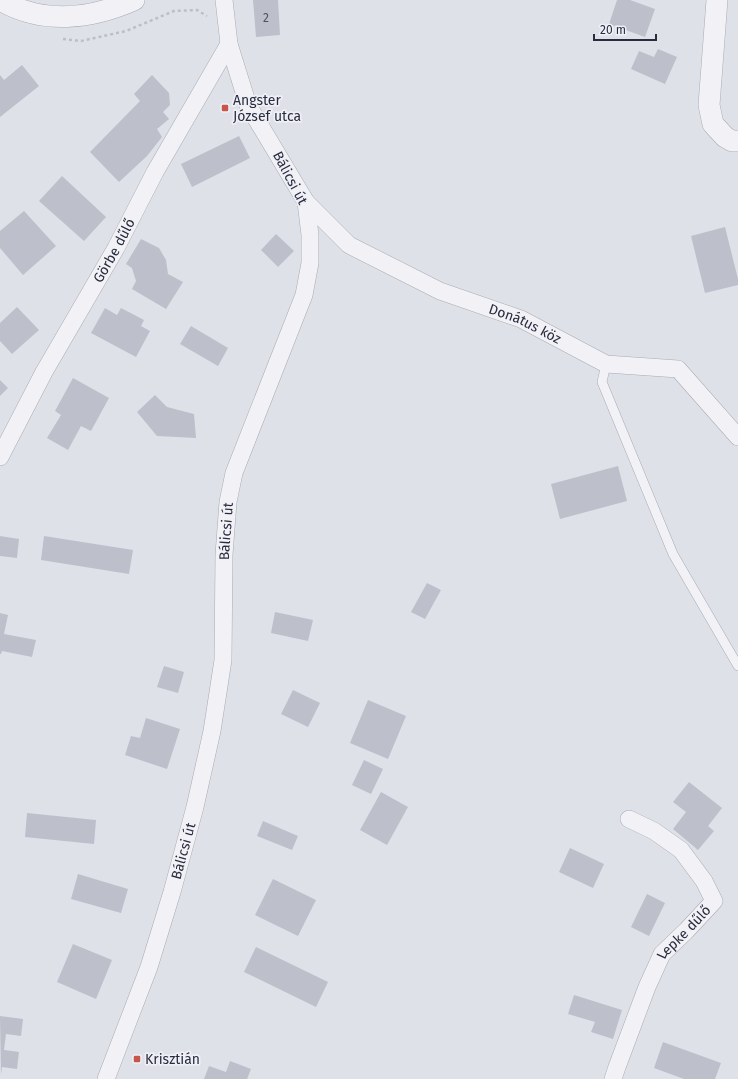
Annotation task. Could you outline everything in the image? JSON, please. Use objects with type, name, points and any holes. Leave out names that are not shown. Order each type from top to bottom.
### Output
[{"type":"street","points":[[0,0],[33,14],[54,17],[92,14],[115,9],[134,0]]},
{"type":"street","name":"Bálicsi út","points":[[106,1079],[149,967],[172,892],[195,807],[212,731],[224,660],[224,555],[228,502],[234,473],[304,295],[310,263],[310,235],[306,202],[248,105],[229,44],[224,0]]},
{"type":"street","points":[[717,0],[709,105],[713,124],[725,137],[732,141],[738,141]]},
{"type":"street","name":"Görbe dűlő","points":[[0,457],[44,372],[116,248],[155,172],[229,44]]},
{"type":"street","name":"Donátus köz","points":[[306,202],[349,245],[440,291],[521,319],[606,364],[678,369],[738,437]]},
{"type":"street","name":"Lepke dűlő","points":[[613,1079],[647,987],[662,954],[714,901],[704,881],[681,850],[654,831],[629,819]]},
{"type":"lane","points":[[606,364],[602,382],[673,554],[738,666]]},
{"type":"path","points":[[59,39],[81,41],[126,31],[174,11],[197,10],[208,17]]},
{"type":"building","points":[[253,0],[278,0],[280,35],[256,37]]},
{"type":"building","points":[[617,0],[630,0],[655,9],[645,37],[609,24]]},
{"type":"building","points":[[658,49],[677,57],[665,84],[631,69],[639,51],[654,57]]},
{"type":"building","points":[[22,65],[39,86],[0,117],[0,75],[4,80]]},
{"type":"building","points":[[152,75],[169,93],[170,105],[163,112],[169,119],[157,129],[162,137],[147,156],[119,182],[90,152],[140,101],[134,94]]},
{"type":"building","points":[[239,136],[250,158],[192,187],[181,164]]},
{"type":"building","points":[[62,176],[106,217],[84,241],[39,201]]},
{"type":"building","points":[[24,211],[56,246],[23,275],[0,248],[0,231]]},
{"type":"building","points":[[725,227],[738,279],[738,285],[705,293],[691,236]]},
{"type":"building","points":[[276,234],[294,251],[278,267],[261,250]]},
{"type":"building","points":[[141,239],[159,248],[166,260],[168,274],[183,282],[166,309],[132,289],[136,281],[132,268],[126,264]]},
{"type":"building","points":[[17,307],[39,330],[12,354],[0,341],[0,323]]},
{"type":"building","points":[[105,308],[117,315],[121,308],[144,320],[141,326],[150,331],[136,357],[91,333]]},
{"type":"building","points":[[191,326],[228,348],[218,366],[180,344]]},
{"type":"building","points":[[73,378],[109,398],[91,431],[81,426],[68,450],[47,438],[61,415],[55,411]]},
{"type":"building","points":[[0,380],[8,388],[0,396]]},
{"type":"building","points":[[155,395],[167,407],[194,414],[196,438],[157,436],[137,412]]},
{"type":"building","points":[[618,466],[627,501],[560,519],[551,484]]},
{"type":"building","points":[[0,536],[19,539],[17,558],[0,556]]},
{"type":"building","points":[[44,536],[133,550],[129,574],[41,560]]},
{"type":"building","points":[[427,583],[441,590],[425,619],[411,612]]},
{"type":"building","points":[[275,612],[313,620],[308,641],[271,633]]},
{"type":"building","points":[[0,613],[8,615],[4,634],[36,640],[32,657],[2,651],[0,654]]},
{"type":"building","points":[[164,666],[184,672],[178,693],[157,687]]},
{"type":"building","points":[[293,690],[320,703],[308,727],[281,714]]},
{"type":"building","points":[[368,700],[406,716],[388,759],[350,743]]},
{"type":"building","points":[[146,718],[180,729],[167,769],[125,755],[131,736],[140,738]]},
{"type":"building","points":[[364,760],[383,769],[371,794],[352,785]]},
{"type":"building","points":[[689,782],[722,808],[708,826],[714,831],[698,850],[673,829],[686,812],[673,802]]},
{"type":"building","points":[[381,792],[408,807],[387,845],[360,830]]},
{"type":"building","points":[[27,813],[96,820],[94,844],[25,837]]},
{"type":"building","points":[[263,821],[298,836],[292,850],[257,836]]},
{"type":"building","points":[[570,848],[604,864],[593,888],[559,872]]},
{"type":"building","points":[[78,874],[128,889],[121,913],[71,899]]},
{"type":"building","points":[[273,879],[316,900],[298,936],[255,915]]},
{"type":"building","points":[[647,894],[665,903],[649,936],[631,927]]},
{"type":"building","points":[[73,944],[112,960],[96,999],[57,982]]},
{"type":"building","points":[[256,947],[328,982],[316,1007],[244,972]]},
{"type":"building","points":[[574,995],[622,1010],[613,1039],[591,1032],[595,1022],[568,1014]]},
{"type":"building","points":[[0,1016],[23,1019],[21,1036],[6,1034],[4,1050],[19,1052],[17,1069],[2,1067],[1,1075]]},
{"type":"building","points":[[663,1042],[721,1063],[715,1079],[684,1079],[654,1068]]},
{"type":"building","points":[[230,1061],[251,1069],[247,1079],[204,1079],[209,1066],[226,1072]]},
{"type":"place","name":"Angster József utca","points":[[225,108]]},
{"type":"place","name":"Krisztián","points":[[137,1059]]}]
